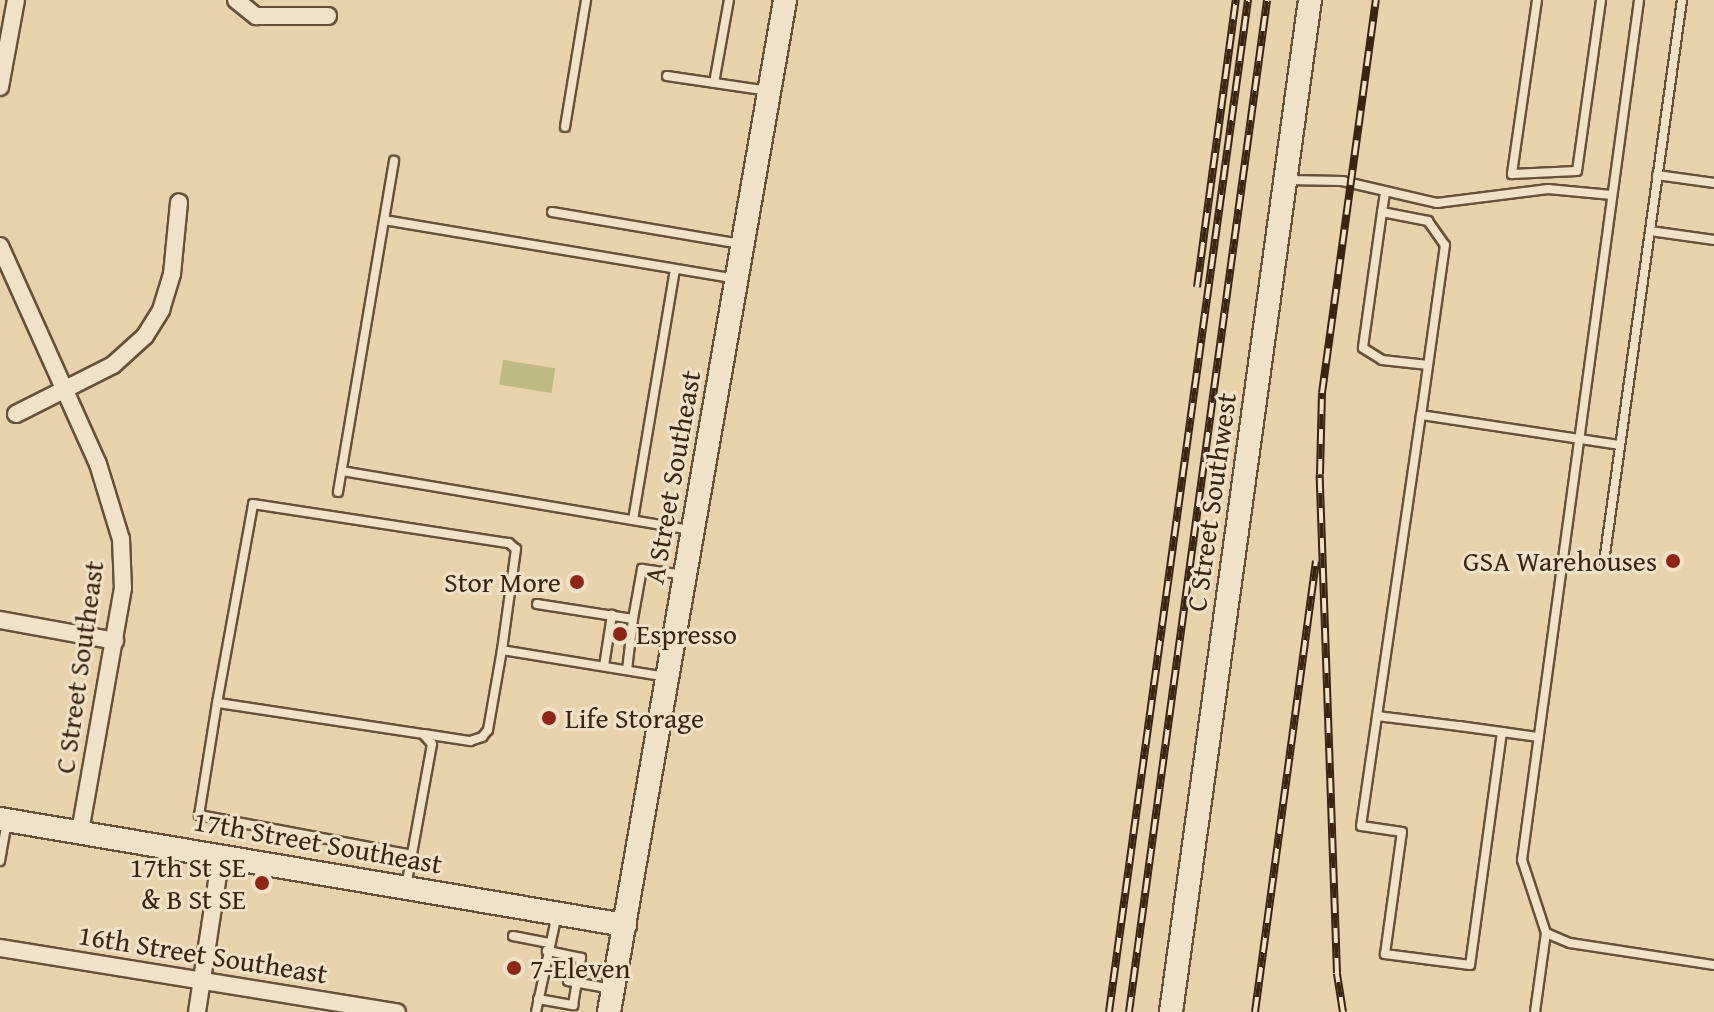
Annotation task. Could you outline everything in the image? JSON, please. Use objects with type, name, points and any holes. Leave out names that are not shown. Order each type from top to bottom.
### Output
[{"type":"main road","name":"A Street Southeast","points":[[611,1001],[785,0]]},
{"type":"main road","name":"C Street Southwest","points":[[1171,1012],[1310,0]]},
{"type":"main road","name":"17th Street Southeast","points":[[4,820],[625,925]]},
{"type":"street","points":[[0,87],[16,0]]},
{"type":"street","points":[[236,0],[256,16],[328,16]]},
{"type":"street","points":[[16,414],[65,392],[113,365],[156,320],[172,274],[179,202]]},
{"type":"street","name":"C Street Southeast","points":[[0,246],[109,489],[121,539],[123,588],[80,832]]},
{"type":"street","points":[[0,620],[115,641]]},
{"type":"street","points":[[197,1012],[221,855]]},
{"type":"street","name":"16th Street Southeast","points":[[0,948],[397,1012]]},
{"type":"lane","points":[[565,127],[586,0]]},
{"type":"lane","points":[[714,83],[729,0]]},
{"type":"lane","points":[[1537,0],[1512,174],[1577,171],[1601,0]]},
{"type":"lane","points":[[1535,1012],[1546,933],[1522,860],[1639,0]]},
{"type":"lane","points":[[1604,562],[1682,0]]},
{"type":"lane","points":[[667,76],[770,91]]},
{"type":"lane","points":[[338,492],[394,161]]},
{"type":"lane","points":[[1657,175],[1714,183]]},
{"type":"lane","points":[[1285,180],[1342,181],[1437,203],[1548,189],[1612,195]]},
{"type":"lane","points":[[1385,193],[1363,348],[1382,360],[1428,365]]},
{"type":"lane","points":[[552,212],[743,244]]},
{"type":"lane","points":[[1382,212],[1428,221],[1442,235],[1444,255],[1361,826],[1402,832],[1385,954],[1470,965],[1502,732]]},
{"type":"lane","points":[[384,220],[737,279]]},
{"type":"lane","points":[[1650,231],[1714,240]]},
{"type":"lane","points":[[633,520],[675,269]]},
{"type":"lane","points":[[1421,415],[1620,445]]},
{"type":"lane","points":[[342,471],[694,530]]},
{"type":"lane","points":[[217,703],[470,741],[482,737],[488,730],[502,650],[516,549],[509,543],[253,504],[217,703],[199,815],[412,855]]},
{"type":"lane","points":[[627,670],[642,569],[686,576]]},
{"type":"lane","points":[[537,604],[633,619]]},
{"type":"lane","points":[[604,666],[612,615]]},
{"type":"lane","points":[[502,650],[668,677]]},
{"type":"lane","points":[[1377,716],[1539,737]]},
{"type":"lane","points":[[406,887],[432,744],[423,734]]},
{"type":"lane","points":[[0,861],[4,820]]},
{"type":"lane","points":[[536,1012],[557,913]]},
{"type":"lane","points":[[1546,933],[1570,943],[1714,965]]},
{"type":"lane","points":[[513,936],[581,958],[573,982],[573,1005],[538,999]]},
{"type":"lane","points":[[573,982],[611,1001]]},
{"type":"shaded area","points":[[503,360],[555,368],[551,393],[499,385]]},
{"type":"railway","points":[[1197,287],[1236,0]]},
{"type":"railway","points":[[1109,1012],[1248,0]]},
{"type":"railway","points":[[1129,1012],[1267,0]]},
{"type":"railway","points":[[1343,1012],[1337,973],[1320,474],[1322,393],[1376,0]]},
{"type":"railway","points":[[1255,1012],[1316,561]]},
{"type":"place","name":"GSA Warehouses","points":[[1673,561]]},
{"type":"place","name":"Stor More","points":[[577,582]]},
{"type":"place","name":"Espresso","points":[[620,634]]},
{"type":"place","name":"Life Storage","points":[[549,718]]},
{"type":"place","name":"17th St SE & B St SE","points":[[262,883]]},
{"type":"place","name":"7-Eleven","points":[[514,968]]}]
